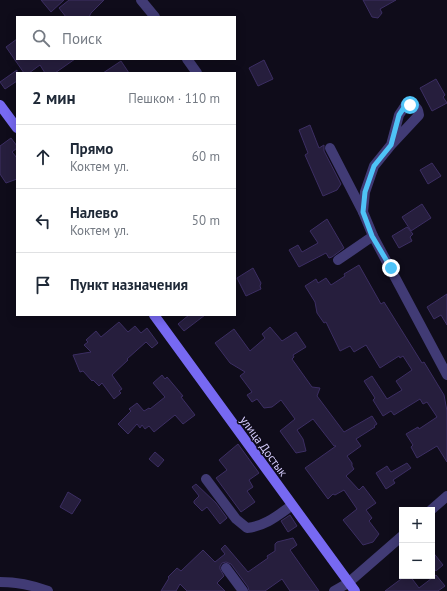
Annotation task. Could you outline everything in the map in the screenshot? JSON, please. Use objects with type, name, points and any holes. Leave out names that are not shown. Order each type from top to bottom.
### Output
[{"type":"main road","points":[[0,105],[16,127]]},
{"type":"main road","name":"улица Достык","points":[[155,316],[291,506],[352,587]]},
{"type":"street","points":[[141,0],[154,16]]},
{"type":"street","points":[[188,60],[196,72]]},
{"type":"street","points":[[363,212],[365,192],[374,166],[391,145]]},
{"type":"street","points":[[330,148],[363,212],[372,236],[447,375]]},
{"type":"street","points":[[338,260],[372,236]]},
{"type":"street","points":[[206,479],[236,520],[247,528],[258,527],[276,517],[291,506]]},
{"type":"street","points":[[434,507],[447,496]]},
{"type":"street","points":[[334,591],[352,587],[399,539]]},
{"type":"street","points":[[226,568],[243,591]]},
{"type":"street","points":[[0,582],[15,582],[38,587],[48,591]]},
{"type":"building","points":[[41,0],[64,0],[51,12]]},
{"type":"building","points":[[69,0],[104,0],[90,16],[65,16],[59,8]]},
{"type":"building","points":[[363,0],[396,0],[380,9],[382,13],[378,18],[372,17]]},
{"type":"building","points":[[16,40],[16,60],[74,60],[56,72],[44,72],[40,65],[30,72],[23,72],[6,47]]},
{"type":"building","points":[[264,60],[273,79],[258,86],[249,68]]},
{"type":"building","points":[[121,61],[128,72],[104,72]]},
{"type":"building","points":[[17,70],[16,82],[5,89],[0,82]]},
{"type":"building","points":[[436,79],[445,95],[443,97],[447,103],[432,111],[420,88]]},
{"type":"building","points":[[310,125],[319,148],[324,145],[324,151],[341,184],[337,190],[323,196],[305,155],[308,153],[299,130]]},
{"type":"building","points":[[11,138],[16,145],[16,149],[12,152],[16,157],[16,179],[6,183],[0,174],[0,146]]},
{"type":"building","points":[[432,163],[441,176],[428,184],[420,170]]},
{"type":"building","points":[[422,204],[431,218],[411,231],[402,217]]},
{"type":"building","points":[[327,219],[344,248],[332,257],[329,258],[326,253],[299,267],[289,250],[298,245],[302,252],[318,243],[310,231]]},
{"type":"building","points":[[407,227],[413,234],[410,237],[412,241],[399,248],[392,236]]},
{"type":"building","points":[[359,265],[381,304],[384,302],[444,395],[447,411],[447,462],[437,446],[417,458],[411,447],[413,445],[406,434],[418,427],[419,429],[437,417],[427,402],[423,404],[420,399],[394,415],[391,411],[383,416],[373,400],[375,398],[364,381],[372,376],[387,399],[402,390],[396,381],[412,370],[403,356],[400,358],[399,356],[380,368],[366,345],[354,352],[350,346],[340,351],[326,322],[324,323],[317,313],[315,302],[305,286],[316,279],[318,283],[326,278],[331,285],[345,276],[344,274]]},
{"type":"building","points":[[253,268],[261,283],[261,289],[246,296],[237,278]]},
{"type":"building","points":[[447,294],[447,325],[441,315],[434,319],[427,307]]},
{"type":"building","points":[[188,316],[204,316],[184,331],[178,324]]},
{"type":"building","points":[[119,322],[128,332],[135,326],[141,333],[147,328],[158,343],[152,348],[146,342],[112,375],[122,389],[119,391],[121,393],[114,399],[102,383],[99,386],[83,371],[80,372],[73,355],[91,352],[84,345],[88,342],[86,340],[96,331],[101,337]]},
{"type":"building","points":[[270,327],[282,341],[296,332],[306,347],[293,355],[294,357],[292,359],[312,387],[320,388],[317,396],[344,432],[372,416],[377,424],[374,426],[375,427],[356,439],[361,446],[347,456],[354,469],[346,476],[359,490],[363,486],[376,503],[366,510],[372,518],[369,521],[379,534],[373,542],[363,545],[343,520],[357,509],[344,490],[335,495],[333,494],[328,499],[305,468],[336,446],[334,446],[313,419],[297,430],[303,439],[306,451],[296,453],[280,431],[295,419],[281,400],[272,407],[264,408],[257,399],[252,402],[247,395],[252,392],[240,376],[245,372],[230,363],[215,343],[234,329],[250,351],[265,338],[262,334]]},
{"type":"building","points":[[162,375],[165,379],[167,377],[183,396],[181,397],[195,415],[183,424],[175,415],[154,432],[149,426],[145,429],[142,425],[140,428],[137,424],[128,434],[118,424],[131,411],[129,409],[137,403],[144,411],[149,408],[150,409],[165,397],[153,383]]},
{"type":"building","points":[[238,444],[259,473],[249,480],[253,487],[247,491],[255,502],[241,512],[216,478],[227,470],[219,460]]},
{"type":"building","points":[[155,452],[164,460],[158,467],[149,459]]},
{"type":"building","points":[[407,463],[411,468],[393,480],[395,483],[386,489],[376,473],[387,466],[391,472]]},
{"type":"building","points":[[196,484],[216,503],[227,518],[220,524],[207,507],[202,511],[194,503],[199,496],[192,487]]},
{"type":"building","points":[[68,492],[81,500],[72,514],[60,507]]},
{"type":"building","points":[[290,515],[297,526],[288,532],[281,521]]},
{"type":"building","points":[[293,538],[297,545],[290,550],[319,591],[290,591],[282,579],[265,591],[249,591],[248,587],[231,564],[226,562],[222,563],[220,566],[224,576],[217,583],[225,591],[187,591],[180,584],[176,591],[161,591],[169,578],[168,577],[177,568],[181,571],[203,550],[215,562],[225,554],[221,549],[225,545],[248,572],[268,558],[267,556],[275,551],[275,544],[277,542]]},
{"type":"building","points":[[435,555],[443,565],[436,571],[435,570]]},
{"type":"building","points":[[436,575],[445,586],[438,591],[385,591],[401,579],[412,579],[419,588],[431,579],[435,579]]},
{"type":"route","points":[[391,268],[372,236],[363,212],[365,192],[374,166],[391,145],[399,115],[405,106],[410,105]]}]
